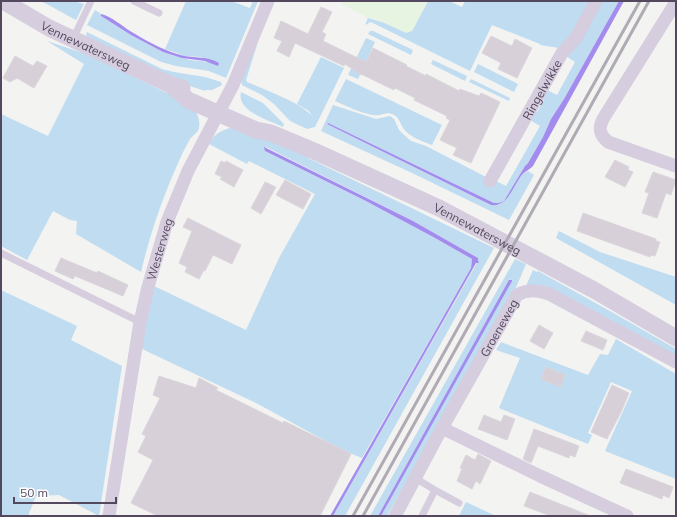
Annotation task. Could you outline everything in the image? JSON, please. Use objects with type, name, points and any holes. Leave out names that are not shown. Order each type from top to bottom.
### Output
[{"type":"street","name":"Vennewatersweg","points":[[3,1],[73,40],[171,85],[191,90],[221,109],[259,120],[271,133],[438,208],[581,283],[676,338]]},
{"type":"street","name":"Westerweg","points":[[109,516],[140,322],[150,280],[167,222],[188,171],[221,109],[268,1]]},
{"type":"street","name":"Ringelwikke","points":[[490,181],[562,53],[576,38],[596,1]]},
{"type":"street","points":[[676,2],[603,119],[600,129],[603,138],[608,142],[676,166]]},
{"type":"street","name":"Groeneweg","points":[[395,516],[516,295],[532,290],[549,294],[676,362]]},
{"type":"street","points":[[442,428],[547,480],[628,516]]},
{"type":"lane","points":[[73,40],[91,1]]},
{"type":"lane","points":[[134,1],[158,13]]},
{"type":"lane","points":[[1,253],[140,322]]},
{"type":"lane","points":[[415,478],[459,503]]},
{"type":"lane","points":[[422,516],[435,490]]},
{"type":"shaded area","points":[[41,1],[73,1],[84,4],[76,20]]},
{"type":"shaded area","points":[[186,1],[231,1],[250,8],[253,1],[258,1],[226,78],[209,71],[161,62],[87,25],[95,10],[101,14],[101,16],[131,35],[163,52],[190,60],[210,62],[201,57],[185,56],[165,49]]},
{"type":"shaded area","points":[[428,1],[449,1],[462,7],[465,1],[590,1],[572,35],[559,48],[540,45],[492,25],[470,71],[371,22],[365,25],[368,18],[412,31]]},
{"type":"shaded area","points":[[602,1],[619,1],[564,99],[551,119],[543,137],[504,201],[494,203],[328,123],[327,124],[491,205],[504,202],[518,180],[528,171],[534,175],[509,220],[321,131],[333,105],[376,119],[390,116],[394,119],[399,130],[411,141],[426,146],[486,177],[485,180],[494,185],[496,181],[506,186],[540,126],[530,120],[544,100],[542,99],[547,90],[557,95],[575,62],[566,56],[579,42]]},
{"type":"shaded area","points":[[619,1],[624,1],[533,166],[521,176],[509,196],[506,200],[502,203],[491,205],[327,124],[328,123],[494,203],[504,201],[543,137],[551,119],[564,99]]},
{"type":"shaded area","points":[[101,14],[113,19],[130,31],[165,50],[182,55],[209,59],[219,63],[218,66],[205,61],[182,58],[163,52],[131,35],[101,16]]},
{"type":"shaded area","points":[[370,31],[373,31],[413,50],[411,55],[368,34]]},
{"type":"shaded area","points":[[87,32],[162,69],[205,77],[221,82],[222,85],[212,90],[205,91],[190,86],[87,39]]},
{"type":"shaded area","points":[[366,38],[375,42],[358,79],[348,75]]},
{"type":"shaded area","points":[[47,41],[92,56],[185,102],[198,116],[199,129],[187,144],[162,201],[141,272],[76,234],[77,221],[70,220],[53,211],[27,260],[1,246],[1,114],[48,136],[84,64]]},
{"type":"shaded area","points":[[258,42],[246,80],[247,82],[291,101],[312,116],[309,111],[297,104],[321,57],[344,68],[315,127],[307,129],[290,121],[274,104],[262,95],[242,85],[241,79]]},
{"type":"shaded area","points":[[433,60],[467,76],[465,81],[431,64]]},
{"type":"shaded area","points":[[478,64],[518,84],[514,92],[474,72]]},
{"type":"shaded area","points":[[346,79],[442,125],[432,145],[409,134],[403,128],[396,116],[389,113],[379,115],[368,114],[335,101]]},
{"type":"shaded area","points":[[471,79],[510,98],[509,101],[469,82]]},
{"type":"shaded area","points":[[241,92],[263,103],[284,124],[283,127],[249,110],[241,99]]},
{"type":"shaded area","points":[[237,127],[308,157],[494,248],[345,516],[333,516],[478,261],[478,258],[413,221],[266,147],[265,151],[364,200],[472,259],[471,268],[362,458],[342,450],[258,404],[140,348],[154,286],[246,330],[279,258],[315,194],[249,161],[247,164],[209,144],[211,140],[220,132]]},
{"type":"shaded area","points":[[264,147],[413,221],[478,258],[479,262],[476,263],[333,516],[330,516],[471,268],[472,259],[364,200],[265,151]]},
{"type":"shaded area","points":[[559,231],[600,252],[676,277],[676,305],[556,238]]},
{"type":"shaded area","points":[[515,259],[526,264],[515,290],[387,516],[381,516],[511,281],[510,279],[378,516],[370,516]]},
{"type":"shaded area","points":[[533,270],[538,271],[676,349],[676,358],[526,286]]},
{"type":"shaded area","points":[[509,280],[512,281],[381,516],[378,516]]},
{"type":"shaded area","points":[[1,290],[77,326],[71,340],[122,366],[99,516],[59,495],[36,496],[28,516],[1,516]]},
{"type":"shaded area","points":[[616,339],[676,374],[676,479],[605,451],[632,391],[611,382],[588,433],[592,435],[588,444],[499,408],[520,358],[496,350],[501,342],[588,375],[600,354],[608,355]]},
{"type":"shaded area","points":[[466,502],[496,516],[459,516]]},
{"type":"sand","points":[[343,1],[428,1],[412,31],[406,33],[376,19],[368,18],[342,4]]},
{"type":"building","points":[[321,7],[332,12],[322,32],[326,34],[323,41],[366,62],[373,48],[426,76],[426,74],[459,91],[460,89],[479,96],[481,93],[500,102],[471,163],[453,155],[457,148],[440,140],[450,120],[446,118],[447,116],[414,100],[415,98],[395,88],[394,90],[361,75],[345,64],[344,66],[295,43],[289,57],[277,51],[282,41],[274,38],[281,21],[308,34]]},
{"type":"building","points":[[491,36],[512,46],[515,39],[532,48],[517,78],[498,69],[501,63],[482,53]]},
{"type":"building","points":[[15,56],[33,66],[37,61],[47,66],[34,88],[17,78],[10,82],[3,78]]},
{"type":"building","points":[[615,160],[629,167],[628,170],[633,172],[625,187],[605,177]]},
{"type":"building","points":[[221,161],[225,163],[226,161],[243,170],[234,187],[220,179],[222,177],[215,174]]},
{"type":"building","points":[[653,172],[676,180],[671,195],[666,193],[657,218],[642,213],[649,193],[645,192]]},
{"type":"building","points":[[285,180],[311,194],[303,209],[276,195]]},
{"type":"building","points":[[265,182],[276,187],[261,214],[251,208]]},
{"type":"building","points":[[583,213],[656,239],[656,241],[660,242],[655,256],[651,255],[650,257],[577,231]]},
{"type":"building","points":[[188,218],[241,245],[232,264],[213,255],[199,279],[185,272],[187,267],[179,263],[192,231],[183,227]]},
{"type":"building","points":[[61,258],[97,273],[98,271],[128,285],[123,296],[75,276],[73,279],[55,271]]},
{"type":"building","points":[[539,325],[553,333],[544,349],[530,341]]},
{"type":"building","points":[[586,331],[607,340],[603,350],[581,341]]},
{"type":"building","points":[[546,367],[565,375],[560,387],[541,379]]},
{"type":"building","points":[[159,376],[196,388],[199,378],[218,388],[216,390],[351,454],[320,516],[158,516],[131,503],[153,460],[138,452],[146,436],[142,434],[160,398],[153,395]]},
{"type":"building","points":[[612,385],[629,393],[607,439],[591,432]]},
{"type":"building","points":[[484,415],[501,422],[504,415],[515,419],[507,440],[478,429]]},
{"type":"building","points":[[534,429],[579,446],[575,457],[570,455],[569,458],[538,446],[531,463],[523,459]]},
{"type":"building","points":[[478,454],[491,461],[480,484],[476,481],[472,489],[457,481],[462,469],[460,468],[466,455],[475,460]]},
{"type":"building","points":[[626,469],[673,487],[669,498],[663,495],[662,499],[620,483]]},
{"type":"building","points":[[530,492],[588,515],[551,516],[524,506]]},
{"type":"railway","points":[[353,516],[640,1]]},
{"type":"railway","points":[[363,516],[649,1]]}]
